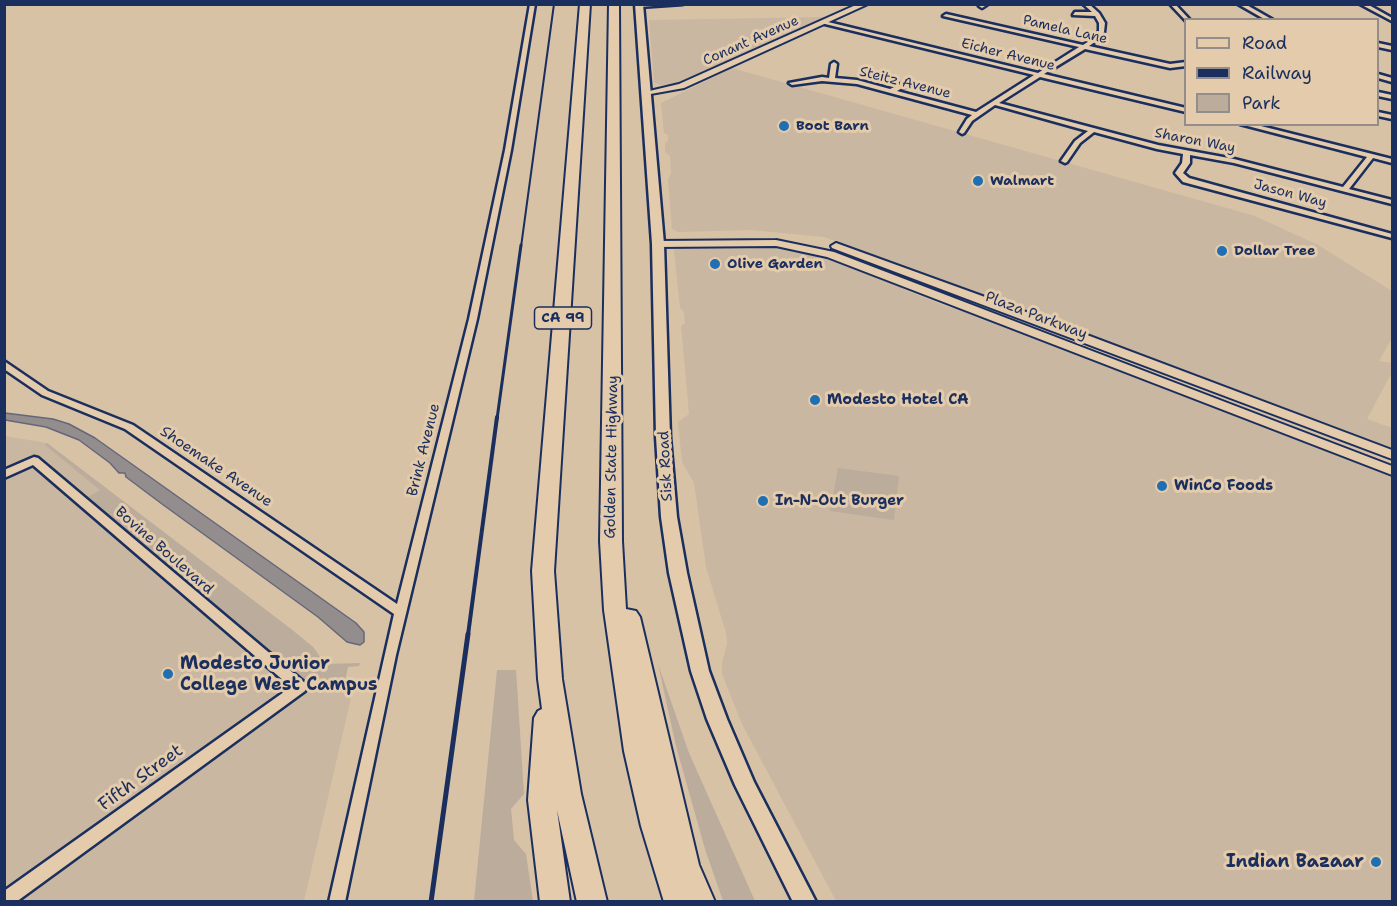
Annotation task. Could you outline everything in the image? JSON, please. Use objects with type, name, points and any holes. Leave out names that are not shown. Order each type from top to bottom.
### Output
[{"type":"highway","name":"CA 99","points":[[585,4],[543,571],[550,679],[567,794],[592,902]]},
{"type":"highway","name":"Golden State Highway","points":[[614,4],[611,541],[615,610],[637,751],[655,826],[679,902]]},
{"type":"highway","points":[[611,541],[685,865],[700,902]]},
{"type":"highway","points":[[550,679],[542,800],[555,902]]},
{"type":"main road","name":"Sisk Road","points":[[639,5],[657,240],[663,437],[669,517],[689,628],[700,671],[717,720],[745,785],[805,902]]},
{"type":"street","name":"Brink Avenue","points":[[337,902],[401,613],[473,319],[508,150],[533,4]]},
{"type":"street","points":[[639,5],[681,4]]},
{"type":"street","name":"Conant Avenue","points":[[645,93],[681,86],[865,4]]},
{"type":"street","points":[[962,132],[977,114],[1085,47],[1102,31],[1102,23],[1097,14],[1085,4]]},
{"type":"street","points":[[1172,4],[1186,18]]},
{"type":"street","points":[[1240,4],[1267,18]]},
{"type":"street","points":[[1362,4],[1383,16],[1392,18]]},
{"type":"street","points":[[1075,14],[1097,14]]},
{"type":"street","name":"Pamela Lane","points":[[946,16],[1085,47],[1182,65]]},
{"type":"street","name":"Eicher Avenue","points":[[824,23],[1184,110]]},
{"type":"street","points":[[832,80],[834,64]]},
{"type":"street","name":"Steitz Avenue","points":[[792,83],[832,80],[858,82],[977,114]]},
{"type":"street","points":[[891,90],[909,82]]},
{"type":"street","name":"Sharon Way","points":[[993,103],[1187,153],[1234,160],[1392,202]]},
{"type":"street","points":[[1253,126],[1392,161]]},
{"type":"street","points":[[1065,161],[1071,149],[1092,130]]},
{"type":"street","name":"Jason Way","points":[[1187,153],[1186,163],[1179,173],[1189,181],[1392,236]]},
{"type":"street","points":[[1345,189],[1371,156]]},
{"type":"street","name":"Plaza Parkway","points":[[657,240],[759,234],[796,237],[830,244],[1014,310],[1392,456]]},
{"type":"street","name":"Plaza Parkway","points":[[657,240],[776,243],[830,254],[1392,471]]},
{"type":"street","name":"Shoemake Avenue","points":[[4,364],[45,393],[129,427],[401,613]]},
{"type":"street","name":"Bovine Boulevard","points":[[4,475],[34,460],[300,687]]},
{"type":"street","name":"Fifth Street","points":[[4,901],[300,687]]},
{"type":"shaded area","points":[[827,17],[674,84],[660,85],[654,82],[649,20]]},
{"type":"shaded area","points":[[732,68],[1255,216],[1318,245],[1392,291],[1392,338],[1379,361],[1392,363],[1392,372],[1367,419],[1392,428],[1392,452],[1319,421],[1312,421],[1161,364],[1158,360],[1136,352],[1128,352],[942,279],[824,237],[751,230],[678,232],[672,229],[668,180],[671,173],[670,156],[665,152],[668,135],[664,133],[661,103]]},
{"type":"shaded area","points":[[764,245],[803,251],[839,262],[896,283],[905,290],[951,308],[968,311],[1392,476],[1392,901],[836,901],[742,724],[722,674],[722,663],[727,644],[726,633],[706,567],[694,483],[682,462],[678,422],[689,414],[681,326],[685,323],[684,312],[680,308],[674,250],[679,247]]},
{"type":"shaded area","points":[[5,413],[53,419],[69,424],[95,438],[356,623],[364,632],[364,642],[360,645],[347,642],[318,617],[162,504],[126,477],[125,473],[119,473],[110,463],[79,440],[46,427],[5,420]]},
{"type":"shaded area","name":"Modesto Junior College West Campus","points":[[5,436],[47,443],[291,629],[313,647],[325,664],[335,664],[330,685],[354,685],[304,901],[5,902]]},
{"type":"green space","points":[[47,443],[291,629],[313,647],[325,664],[360,663],[359,666],[348,667],[345,681],[356,681],[354,685],[330,685],[327,690],[317,690],[88,497],[100,490],[45,445]]},
{"type":"green space","points":[[838,468],[899,476],[894,520],[830,511]]},
{"type":"green space","points":[[658,664],[689,753],[755,901],[723,901],[705,849],[676,746]]},
{"type":"green space","points":[[497,670],[516,670],[524,794],[511,809],[514,840],[526,854],[533,901],[474,901]]},
{"type":"railway","points":[[521,247],[554,4]]},
{"type":"railway","points":[[497,419],[521,245]]},
{"type":"railway","points":[[468,635],[497,417]]},
{"type":"railway","points":[[431,902],[468,634]]},
{"type":"place","name":"Boot Barn","points":[[784,126]]},
{"type":"place","name":"Walmart","points":[[978,181]]},
{"type":"place","name":"Dollar Tree","points":[[1222,251]]},
{"type":"place","name":"Olive Garden","points":[[715,264]]},
{"type":"place","name":"Modesto Hotel CA","points":[[815,400]]},
{"type":"place","name":"WinCo Foods","points":[[1162,486]]},
{"type":"place","name":"In-N-Out Burger","points":[[763,501]]},
{"type":"place","name":"Modesto Junior College West Campus","points":[[168,674]]},
{"type":"place","name":"Indian Bazaar","points":[[1376,862]]}]
